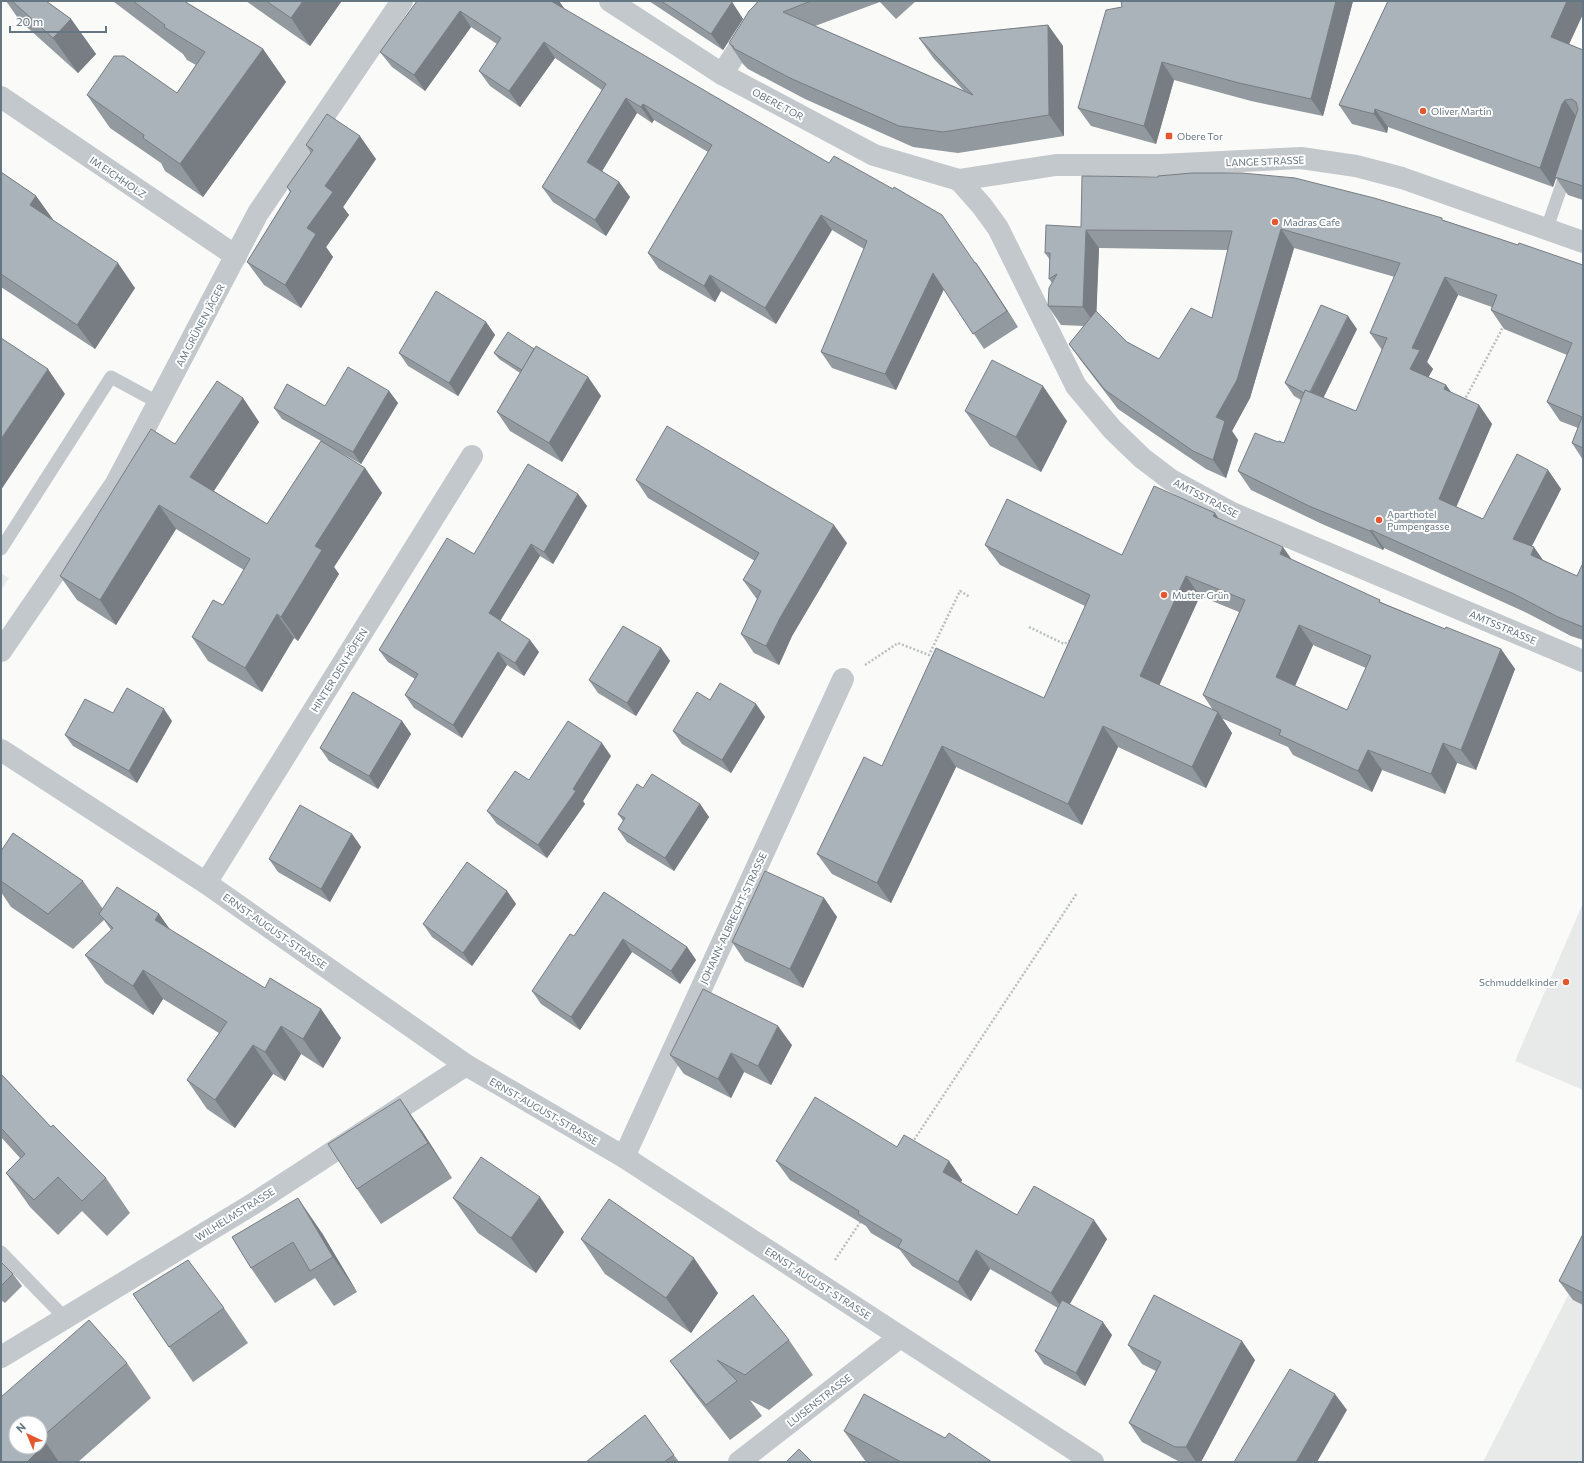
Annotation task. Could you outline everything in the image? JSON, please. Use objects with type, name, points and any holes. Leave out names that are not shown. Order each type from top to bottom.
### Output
[{"type":"street","name":"AM GRÜNEN JÄGER","points":[[1,651],[115,485],[258,213],[402,1]]},
{"type":"street","name":"OBERE TOR","points":[[610,1],[722,74],[874,155],[959,180]]},
{"type":"street","points":[[722,74],[766,7],[774,1]]},
{"type":"street","name":"IM EICHHOLZ","points":[[1,97],[236,256]]},
{"type":"street","name":"LANGE STRASSE","points":[[959,180],[1056,165],[1161,165],[1300,158],[1356,166],[1402,178],[1583,242]]},
{"type":"street","name":"AMTSSTRASSE","points":[[959,180],[982,206],[998,228],[1076,386],[1112,429],[1142,458],[1171,480],[1232,513],[1583,661]]},
{"type":"street","name":"HINTER DEN HÖFEN","points":[[206,884],[472,456]]},
{"type":"street","name":"JOHANN-ALBRECHT-STRASSE","points":[[624,1157],[843,679]]},
{"type":"street","name":"ERNST-AUGUST-STRASSE","points":[[1,750],[206,884],[466,1065],[624,1157],[1093,1462]]},
{"type":"street","name":"WILHELMSTRASSE","points":[[1,1357],[253,1204],[466,1065]]},
{"type":"street","name":"LUISENSTRASSE","points":[[739,1462],[900,1337]]},
{"type":"lane","points":[[1547,228],[1570,162]]},
{"type":"lane","points":[[1,549],[111,377],[159,403]]},
{"type":"lane","points":[[1,1252],[65,1318]]},
{"type":"path","points":[[1462,404],[1500,333],[1505,319]]},
{"type":"path","points":[[843,679],[898,643],[929,655],[960,591],[970,597]]},
{"type":"path","points":[[1029,627],[1064,644],[1077,636]]},
{"type":"path","points":[[911,1145],[1077,893]]},
{"type":"path","points":[[819,1284],[863,1218]]},
{"type":"shaded area","points":[[1,573],[9,578],[1,590]]},
{"type":"shaded area","name":"Schmuddelkinder","points":[[1583,903],[1583,1090],[1515,1061]]},
{"type":"shaded area","points":[[1583,1266],[1583,1462],[1483,1462]]},
{"type":"building","points":[[12,1],[46,1],[71,19],[53,38]]},
{"type":"building","points":[[133,1],[184,1],[263,49],[180,164],[143,138],[144,135],[87,95],[114,56],[124,56],[177,93],[205,52],[164,27],[165,25]]},
{"type":"building","points":[[266,1],[303,1],[291,18]]},
{"type":"building","points":[[417,1],[551,1],[829,163],[834,156],[893,189],[894,187],[942,215],[976,263],[1007,311],[973,334],[933,273],[885,374],[821,352],[867,241],[821,215],[765,308],[710,275],[704,286],[648,253],[712,145],[643,104],[641,107],[626,98],[587,162],[619,182],[595,220],[542,187],[606,84],[544,42],[509,91],[479,71],[501,38],[460,11],[414,75],[380,52]]},
{"type":"building","points":[[661,1],[730,1],[732,2],[711,34]]},
{"type":"building","points":[[759,1],[811,1],[783,12],[973,95],[919,38],[1048,25],[1049,115],[943,132],[899,126],[790,78],[733,48],[734,47],[729,43],[749,11]]},
{"type":"building","points":[[1121,1],[1336,1],[1311,99],[1239,83],[1162,62],[1144,126],[1078,108],[1106,10],[1122,7]]},
{"type":"building","points":[[1388,1],[1567,1],[1551,37],[1583,50],[1583,186],[1555,177],[1578,109],[1576,102],[1572,99],[1565,100],[1562,104],[1540,168],[1375,109],[1374,114],[1339,105]]},
{"type":"building","points":[[327,114],[360,136],[325,186],[333,192],[307,228],[316,234],[285,285],[247,262],[291,191],[287,187],[313,150],[306,145]]},
{"type":"building","points":[[1,172],[36,196],[30,205],[118,263],[77,325],[1,274]]},
{"type":"building","points":[[1192,173],[1242,173],[1295,178],[1374,198],[1442,218],[1442,220],[1518,245],[1519,243],[1583,265],[1583,448],[1572,443],[1582,417],[1547,402],[1572,343],[1491,310],[1497,295],[1445,277],[1412,348],[1420,350],[1410,369],[1446,385],[1444,389],[1479,405],[1439,499],[1483,519],[1517,454],[1548,470],[1513,539],[1534,547],[1531,555],[1577,576],[1583,565],[1583,627],[1558,617],[1514,594],[1371,530],[1370,531],[1309,506],[1238,471],[1255,433],[1284,443],[1305,390],[1356,411],[1387,338],[1370,333],[1400,263],[1281,229],[1237,380],[1216,417],[1225,421],[1213,460],[1193,451],[1105,390],[1069,344],[1096,311],[1127,342],[1159,359],[1191,308],[1212,318],[1232,231],[1086,230],[1083,307],[1048,306],[1049,288],[1057,274],[1049,279],[1050,253],[1045,253],[1046,225],[1081,227],[1082,176],[1158,177]]},
{"type":"building","points":[[436,291],[486,322],[449,383],[399,353]]},
{"type":"building","points":[[1321,305],[1348,316],[1310,392],[1305,390],[1304,393],[1285,383]]},
{"type":"building","points":[[508,332],[534,349],[522,370],[494,353]]},
{"type":"building","points":[[1,338],[48,369],[1,439]]},
{"type":"building","points":[[536,346],[588,377],[549,443],[497,412]]},
{"type":"building","points":[[992,360],[1043,386],[1016,437],[965,411]]},
{"type":"building","points":[[348,367],[389,391],[353,452],[274,408],[287,384],[325,406]]},
{"type":"building","points":[[217,381],[243,398],[190,477],[267,524],[321,441],[365,468],[315,546],[322,550],[281,617],[277,614],[245,668],[192,637],[213,600],[223,605],[250,559],[159,505],[100,600],[60,576],[151,429],[175,444]]},
{"type":"building","points":[[667,426],[834,525],[780,618],[766,646],[741,634],[761,591],[743,580],[759,553],[636,480]]},
{"type":"building","points":[[528,464],[578,494],[544,552],[531,544],[489,613],[530,640],[515,663],[498,652],[453,725],[405,695],[418,674],[379,650],[447,538],[474,554]]},
{"type":"building","points":[[1154,486],[1215,513],[1213,516],[1283,547],[1280,554],[1380,600],[1379,602],[1445,629],[1446,627],[1501,649],[1461,750],[1443,743],[1431,774],[1368,750],[1358,771],[1279,735],[1281,730],[1203,695],[1245,600],[1186,576],[1140,676],[1218,712],[1192,767],[1103,726],[1068,804],[942,746],[877,883],[817,854],[864,757],[882,766],[936,648],[1044,698],[1090,595],[985,545],[1007,499],[1122,555]],"holes":[[[1299,625],[1371,656],[1347,710],[1276,677]]]},
{"type":"building","points":[[623,626],[661,648],[627,703],[589,680]]},
{"type":"building","points":[[720,683],[756,704],[722,760],[673,731],[697,692],[710,700]]},
{"type":"building","points":[[127,688],[164,709],[129,771],[65,735],[85,699],[113,713]]},
{"type":"building","points":[[353,692],[402,721],[369,776],[320,748]]},
{"type":"building","points":[[568,721],[602,743],[573,789],[576,791],[538,845],[487,811],[515,771],[529,780]]},
{"type":"building","points":[[652,774],[700,804],[665,858],[618,829],[625,818],[618,814],[637,784],[643,788]]},
{"type":"building","points":[[300,805],[352,834],[321,889],[269,859]]},
{"type":"building","points":[[13,833],[83,881],[48,914],[1,881],[1,851]]},
{"type":"building","points":[[467,862],[507,891],[463,953],[423,924]]},
{"type":"building","points":[[765,871],[824,898],[790,969],[732,942]]},
{"type":"building","points":[[117,887],[159,914],[155,920],[265,988],[270,978],[321,1009],[303,1039],[281,1026],[265,1052],[253,1045],[215,1100],[187,1080],[227,1022],[143,970],[133,986],[85,955],[113,928],[99,914]]},
{"type":"building","points":[[604,892],[687,947],[671,971],[623,939],[571,1017],[532,991],[570,934],[574,936]]},
{"type":"building","points":[[703,989],[778,1026],[758,1066],[731,1053],[718,1079],[670,1055]]},
{"type":"building","points":[[1,1074],[51,1127],[53,1125],[106,1178],[82,1201],[58,1177],[34,1200],[6,1173],[25,1154],[1,1128]]},
{"type":"building","points":[[815,1097],[897,1147],[904,1135],[949,1161],[943,1172],[1017,1215],[1034,1186],[1094,1220],[1051,1293],[976,1250],[958,1282],[898,1247],[902,1240],[858,1214],[859,1211],[776,1161]]},
{"type":"building","points":[[400,1099],[428,1143],[357,1189],[328,1144]]},
{"type":"building","points":[[481,1157],[540,1197],[511,1238],[453,1198]]},
{"type":"building","points":[[298,1198],[333,1257],[310,1271],[293,1242],[251,1268],[232,1237]]},
{"type":"building","points":[[609,1199],[694,1258],[666,1298],[581,1239]]},
{"type":"building","points":[[1583,1234],[1583,1293],[1559,1281]]},
{"type":"building","points":[[188,1260],[224,1308],[169,1347],[133,1294]]},
{"type":"building","points":[[1,1262],[13,1274],[1,1286]]},
{"type":"building","points":[[753,1295],[789,1340],[745,1375],[717,1360],[737,1381],[706,1405],[670,1361]]},
{"type":"building","points":[[1154,1295],[1242,1341],[1186,1447],[1175,1447],[1129,1423],[1161,1362],[1128,1345]]},
{"type":"building","points":[[1062,1300],[1103,1322],[1076,1373],[1035,1351]]},
{"type":"building","points":[[89,1320],[127,1363],[48,1432],[48,1415],[8,1415],[8,1455],[34,1455],[27,1462],[1,1462],[1,1397]]},
{"type":"building","points":[[1290,1369],[1335,1394],[1296,1462],[1234,1462]]},
{"type":"building","points":[[864,1394],[945,1438],[949,1433],[992,1462],[901,1462],[844,1431]]},
{"type":"building","points":[[645,1415],[674,1455],[664,1462],[586,1462]]},
{"type":"building","points":[[799,1449],[812,1462],[786,1462]]},
{"type":"place","name":"Oliver Martin","points":[[1423,111]]},
{"type":"place","name":"Obere Tor","points":[[1169,136]]},
{"type":"place","name":"Madras Cafe","points":[[1275,222]]},
{"type":"place","name":"Aparthotel Pumpengasse","points":[[1379,520]]},
{"type":"place","name":"Mutter Grün","points":[[1164,595]]},
{"type":"place","name":"Schmuddelkinder","points":[[1566,982]]}]
